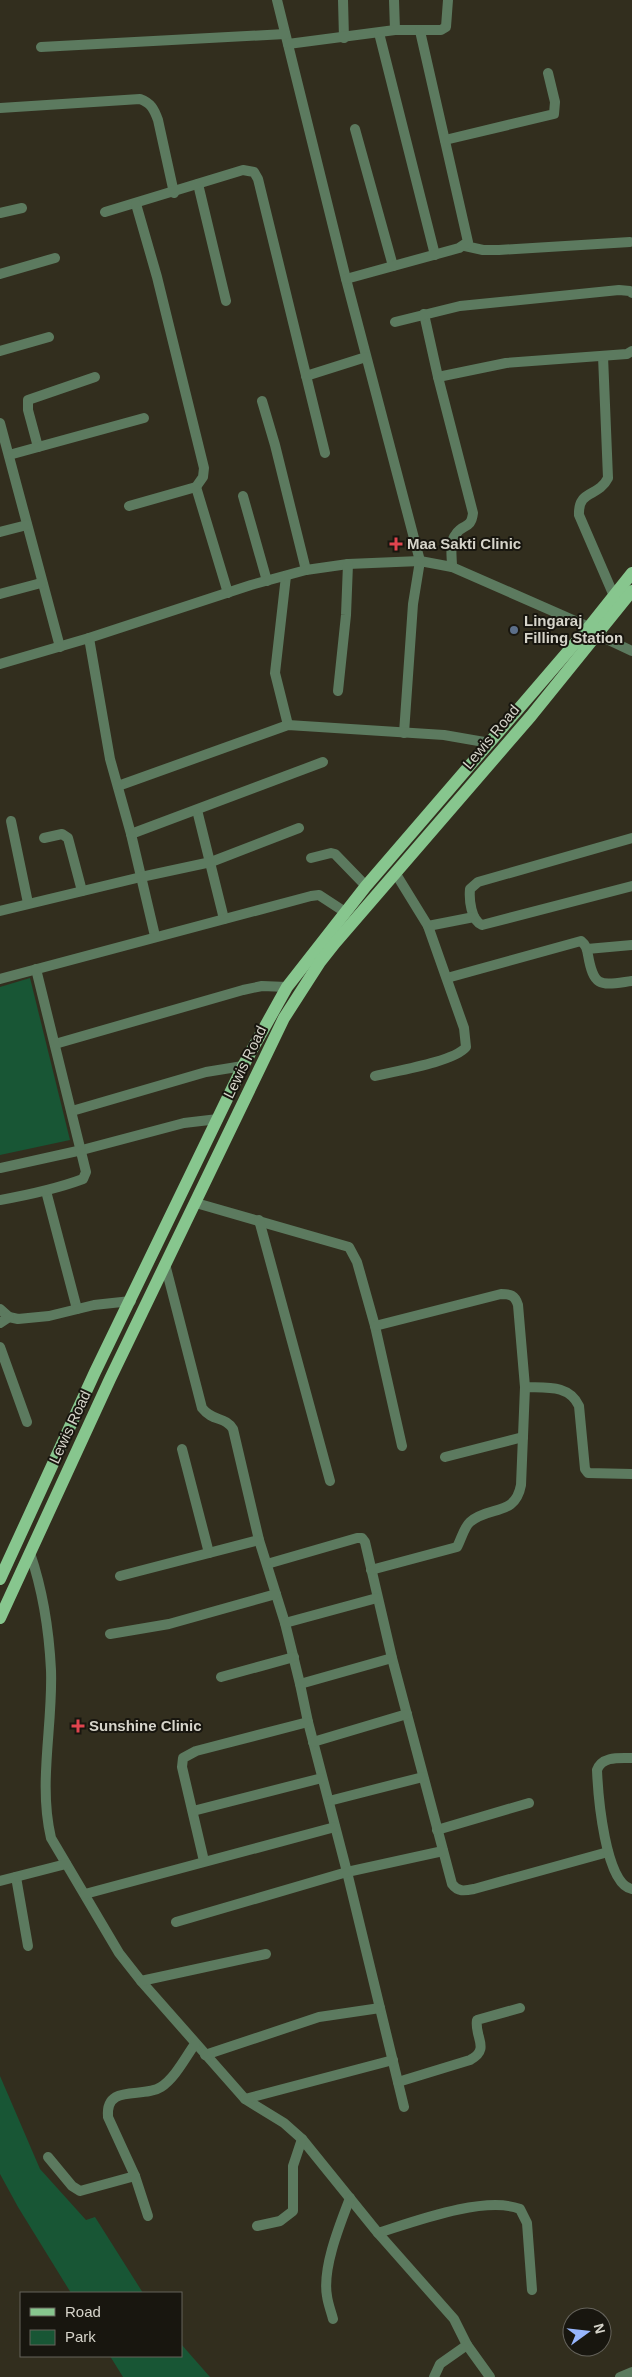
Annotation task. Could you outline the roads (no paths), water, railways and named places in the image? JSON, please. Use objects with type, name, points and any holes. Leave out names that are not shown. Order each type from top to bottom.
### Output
[{"type":"main road","name":"Lewis Road","points":[[1,1614],[110,1379],[284,1018],[320,962],[544,700],[594,631],[614,596],[632,573]]},
{"type":"main road","name":"Lewis Road","points":[[0,1579],[95,1372],[243,1066],[287,987],[319,943],[366,886],[490,742],[534,692],[632,591]]},
{"type":"main road","points":[[534,692],[544,700]]},
{"type":"main road","points":[[95,1372],[110,1379]]},
{"type":"street","points":[[277,0],[346,279],[420,561],[413,604],[404,733]]},
{"type":"street","points":[[343,0],[344,38]]},
{"type":"street","points":[[394,0],[395,30]]},
{"type":"street","points":[[41,46],[344,38],[395,30],[441,30],[446,27],[448,0]]},
{"type":"street","points":[[420,31],[444,140],[468,234],[468,242],[465,246]]},
{"type":"street","points":[[379,33],[435,255]]},
{"type":"street","points":[[444,140],[549,117],[554,114],[555,102],[548,72]]},
{"type":"street","points":[[0,108],[140,99],[148,102],[158,120],[174,193]]},
{"type":"street","points":[[355,129],[393,266]]},
{"type":"street","points":[[106,212],[174,193],[243,170],[254,172],[258,179],[325,453]]},
{"type":"street","points":[[198,184],[226,301]]},
{"type":"street","points":[[129,506],[196,487],[202,477],[204,468],[157,277],[136,204]]},
{"type":"street","points":[[0,213],[22,208]]},
{"type":"street","points":[[346,279],[465,246],[483,250],[507,250],[630,242]]},
{"type":"street","points":[[0,274],[55,258]]},
{"type":"street","points":[[394,322],[424,314],[488,302],[619,290],[632,293]]},
{"type":"street","points":[[424,314],[473,513],[469,526],[455,534],[452,542],[452,567]]},
{"type":"street","points":[[0,351],[49,337]]},
{"type":"street","points":[[438,377],[506,363],[627,354],[632,351]]},
{"type":"street","points":[[603,356],[608,478],[604,484],[581,499],[579,515],[614,596]]},
{"type":"street","points":[[306,376],[366,357]]},
{"type":"street","points":[[38,447],[28,410],[28,400],[95,377]]},
{"type":"street","points":[[262,401],[306,570]]},
{"type":"street","points":[[9,455],[144,418]]},
{"type":"street","points":[[0,423],[41,583],[60,647]]},
{"type":"street","points":[[196,487],[228,593]]},
{"type":"street","points":[[243,496],[266,581]]},
{"type":"street","points":[[0,532],[27,525]]},
{"type":"street","points":[[0,664],[306,570],[348,564],[420,561],[452,567],[594,631],[632,652]]},
{"type":"street","points":[[338,691],[346,614],[348,564]]},
{"type":"street","points":[[286,576],[275,673],[288,725]]},
{"type":"street","points":[[0,594],[41,583]]},
{"type":"street","points":[[89,638],[110,758],[132,834],[155,936]]},
{"type":"street","points":[[118,786],[288,725],[444,735],[490,742]]},
{"type":"street","points":[[132,834],[323,762]]},
{"type":"street","points":[[197,810],[224,919]]},
{"type":"street","points":[[11,822],[28,904]]},
{"type":"street","points":[[0,912],[82,891],[211,862],[299,828]]},
{"type":"street","points":[[44,838],[62,834],[68,838],[82,891]]},
{"type":"street","points":[[632,838],[478,882],[470,889],[474,916],[479,924],[488,924],[632,886]]},
{"type":"street","points":[[312,858],[331,853],[335,854],[366,886]]},
{"type":"street","points":[[375,1076],[450,1058],[462,1052],[466,1047],[464,1028],[428,926],[413,898],[396,874]]},
{"type":"street","points":[[0,979],[155,936],[311,896],[320,896],[345,912]]},
{"type":"street","points":[[428,926],[474,916]]},
{"type":"street","points":[[447,978],[581,941],[586,949],[591,974],[595,979],[609,984],[632,981]]},
{"type":"street","points":[[586,949],[632,946]]},
{"type":"street","points":[[0,1200],[46,1191],[83,1179],[86,1172],[86,1164],[36,969]]},
{"type":"street","points":[[55,1044],[243,990],[262,986],[287,987]]},
{"type":"street","points":[[72,1111],[206,1072],[243,1066]]},
{"type":"street","points":[[0,1168],[82,1150],[184,1123],[218,1119]]},
{"type":"street","points":[[46,1191],[77,1308]]},
{"type":"street","points":[[196,1203],[349,1247],[357,1262],[375,1326],[402,1446]]},
{"type":"street","points":[[258,1220],[330,1481]]},
{"type":"street","points":[[165,1264],[202,1408],[212,1418],[224,1421],[233,1429],[259,1540],[294,1657],[308,1722],[347,1872],[404,2107]]},
{"type":"street","points":[[371,1570],[457,1547],[469,1523],[486,1513],[514,1503],[519,1495],[521,1484],[525,1387],[518,1305],[513,1296],[501,1294],[375,1326]]},
{"type":"street","points":[[0,1308],[9,1317],[18,1319],[33,1318],[77,1308],[131,1301]]},
{"type":"street","points":[[0,1323],[9,1317]]},
{"type":"street","points":[[0,1347],[27,1422]]},
{"type":"street","points":[[525,1387],[561,1389],[576,1400],[579,1406],[585,1469],[588,1473],[632,1474]]},
{"type":"street","points":[[445,1456],[523,1437]]},
{"type":"street","points":[[182,1449],[209,1553]]},
{"type":"street","points":[[267,1564],[362,1538],[365,1542],[406,1714],[452,1884],[456,1889],[463,1891],[608,1852]]},
{"type":"street","points":[[120,1576],[259,1540]]},
{"type":"street","points":[[30,1554],[40,1583],[51,1670],[45,1795],[47,1821],[51,1838],[119,1953],[141,1981],[245,2099],[284,2123],[302,2139],[378,2233],[454,2319],[467,2345],[490,2377]]},
{"type":"street","points":[[110,1634],[169,1624],[276,1594]]},
{"type":"street","points":[[285,1624],[377,1598]]},
{"type":"street","points":[[221,1677],[294,1657]]},
{"type":"street","points":[[300,1684],[392,1658]]},
{"type":"street","points":[[313,1742],[406,1714]]},
{"type":"street","points":[[204,1861],[194,1811],[182,1766],[183,1758],[187,1754],[308,1722]]},
{"type":"street","points":[[632,1758],[604,1760],[599,1764],[597,1770],[608,1852],[618,1881],[622,1886],[632,1889]]},
{"type":"street","points":[[328,1801],[423,1777]]},
{"type":"street","points":[[194,1811],[322,1778]]},
{"type":"street","points":[[437,1830],[529,1803]]},
{"type":"street","points":[[85,1894],[335,1827]]},
{"type":"street","points":[[176,1922],[347,1872],[443,1851]]},
{"type":"street","points":[[0,1880],[66,1864]]},
{"type":"street","points":[[16,1876],[28,1946]]},
{"type":"street","points":[[141,1981],[266,1954]]},
{"type":"street","points":[[205,2055],[319,2017],[380,2008]]},
{"type":"street","points":[[398,2082],[477,2056],[481,2051],[477,2020],[520,2008]]},
{"type":"street","points":[[148,2216],[135,2176],[108,2117],[107,2108],[110,2100],[121,2095],[159,2089],[167,2082],[195,2044]]},
{"type":"street","points":[[245,2099],[393,2060]]},
{"type":"street","points":[[257,2226],[280,2221],[293,2211],[293,2166],[302,2139]]},
{"type":"street","points":[[48,2157],[72,2186],[80,2191],[135,2176]]},
{"type":"street","points":[[333,2319],[326,2295],[328,2274],[337,2233],[350,2198]]},
{"type":"street","points":[[378,2233],[441,2213],[477,2206],[512,2206],[520,2209],[527,2223],[532,2290]]},
{"type":"street","points":[[434,2377],[440,2364],[467,2345]]},
{"type":"street","points":[[620,2377],[632,2372]]},
{"type":"place","name":"Maa Sakti Clinic","points":[[396,544]]},
{"type":"place","name":"Lingaraj Filling Station","points":[[514,630]]},
{"type":"place","name":"Sunshine Clinic","points":[[78,1726]]}]
